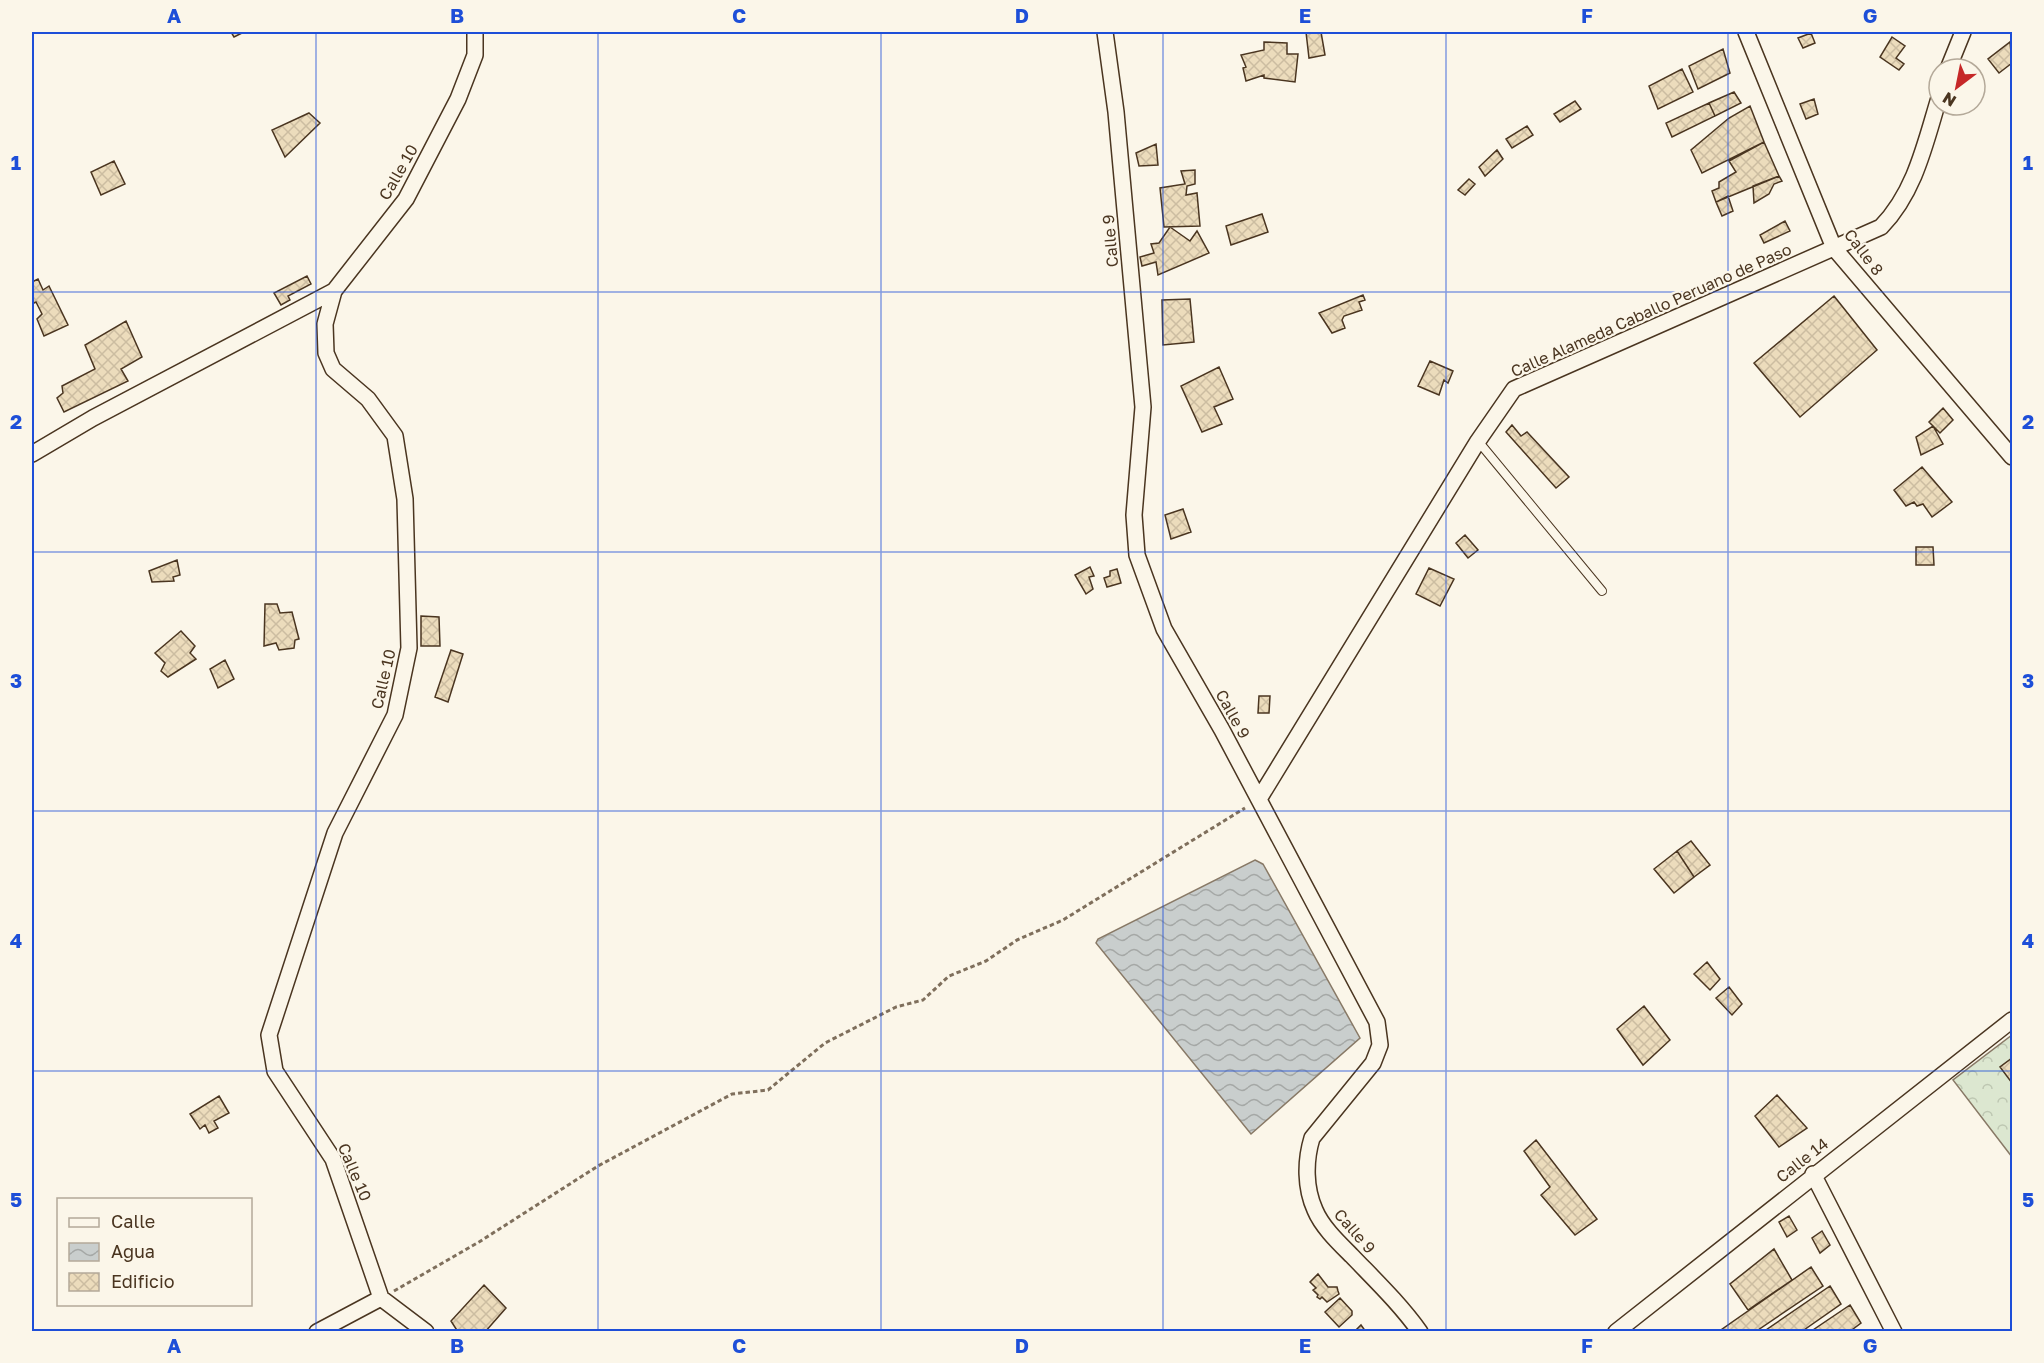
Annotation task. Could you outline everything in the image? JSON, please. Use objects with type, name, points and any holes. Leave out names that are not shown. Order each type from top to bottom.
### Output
[{"type":"street","name":"Calle 10","points":[[381,1298],[333,1159],[275,1071],[269,1035],[335,833],[394,715],[409,648],[405,499],[395,436],[368,399],[333,369],[326,353],[325,324],[334,291],[406,199],[459,99],[475,54],[474,32]]},
{"type":"street","name":"Calle 9","points":[[1105,32],[1116,112],[1143,407],[1134,515],[1137,555],[1164,629],[1259,799],[1377,1022],[1380,1045],[1372,1063],[1312,1138],[1307,1154],[1308,1192],[1316,1212],[1338,1242],[1406,1313],[1420,1332]]},
{"type":"street","name":"Calle 8","points":[[1746,32],[1834,248],[2013,457]]},
{"type":"street","points":[[1953,57],[1963,32]]},
{"type":"street","name":"Calle Alameda Caballo Peruano de Paso","points":[[1259,799],[1478,441],[1517,387],[1881,227],[1898,210],[1910,189],[1933,117]]},
{"type":"street","points":[[32,454],[93,418],[334,291]]},
{"type":"street","name":"Calle 14","points":[[1616,1332],[1813,1174],[2013,1020]]},
{"type":"street","points":[[1813,1174],[1894,1332]]},
{"type":"street","points":[[317,1332],[381,1298],[426,1332]]},
{"type":"lane","points":[[1478,441],[1602,591]]},
{"type":"path","points":[[381,1298],[478,1242],[597,1166],[732,1094],[768,1090],[825,1043],[896,1007],[923,1000],[949,976],[986,961],[1017,940],[1063,920],[1259,799]]},
{"type":"green space","points":[[2012,1035],[2012,1157],[1953,1080]]},
{"type":"water","points":[[1255,860],[1263,864],[1360,1038],[1251,1134],[1096,943],[1098,939]]},
{"type":"building","points":[[231,32],[244,32],[234,37]]},
{"type":"building","points":[[1306,32],[1321,32],[1325,55],[1309,58]]},
{"type":"building","points":[[1811,33],[1815,43],[1803,48],[1798,38]]},
{"type":"building","points":[[1892,37],[1905,46],[1896,58],[1904,64],[1899,70],[1880,57]]},
{"type":"building","points":[[1264,42],[1287,43],[1287,54],[1298,54],[1295,82],[1264,78],[1264,75],[1246,81],[1243,68],[1246,67],[1241,55],[1264,50]]},
{"type":"building","points":[[2010,42],[2012,63],[1999,73],[1988,59]]},
{"type":"building","points":[[1723,49],[1730,73],[1698,89],[1689,66]]},
{"type":"building","points":[[1682,69],[1693,92],[1658,109],[1649,86]]},
{"type":"building","points":[[1734,92],[1741,103],[1715,116],[1709,103]]},
{"type":"building","points":[[1814,99],[1818,114],[1806,119],[1800,104]]},
{"type":"building","points":[[1575,101],[1581,109],[1560,122],[1554,114]]},
{"type":"building","points":[[1709,103],[1715,116],[1672,137],[1666,123]]},
{"type":"building","points":[[1750,106],[1764,142],[1702,173],[1691,150],[1729,118]]},
{"type":"building","points":[[309,113],[320,123],[285,157],[272,130]]},
{"type":"building","points":[[1527,126],[1533,135],[1512,148],[1506,139]]},
{"type":"building","points":[[1764,142],[1779,176],[1716,202],[1712,191],[1719,188],[1719,182],[1736,172],[1729,161]]},
{"type":"building","points":[[1156,144],[1158,165],[1139,166],[1136,153]]},
{"type":"building","points":[[1497,150],[1503,159],[1485,176],[1479,167]]},
{"type":"building","points":[[114,161],[125,184],[101,195],[91,172]]},
{"type":"building","points":[[1195,170],[1195,184],[1187,186],[1186,195],[1197,193],[1200,226],[1164,227],[1160,188],[1185,184],[1181,171]]},
{"type":"building","points":[[1779,176],[1782,181],[1774,184],[1769,194],[1754,203],[1753,186]]},
{"type":"building","points":[[1469,179],[1475,184],[1465,195],[1458,190]]},
{"type":"building","points":[[1728,196],[1733,211],[1722,216],[1716,202]]},
{"type":"building","points":[[1262,214],[1268,232],[1231,245],[1226,226]]},
{"type":"building","points":[[1785,221],[1790,231],[1764,243],[1760,235]]},
{"type":"building","points":[[1170,227],[1190,241],[1197,231],[1209,253],[1158,275],[1156,262],[1142,266],[1140,257],[1154,253],[1151,244],[1159,243]]},
{"type":"building","points":[[307,276],[311,284],[288,296],[290,300],[281,305],[274,293]]},
{"type":"building","points":[[38,279],[43,290],[49,286],[68,325],[44,336],[37,319],[42,314],[36,302],[32,304],[32,282]]},
{"type":"building","points":[[1363,295],[1365,300],[1359,302],[1362,310],[1344,316],[1342,320],[1345,328],[1332,333],[1319,313]]},
{"type":"building","points":[[1834,296],[1877,350],[1800,417],[1754,363]]},
{"type":"building","points":[[1190,299],[1194,342],[1163,345],[1162,300]]},
{"type":"building","points":[[126,321],[142,357],[121,369],[128,381],[64,412],[57,398],[63,393],[62,386],[95,369],[85,345]]},
{"type":"building","points":[[1430,361],[1453,371],[1448,383],[1444,380],[1439,395],[1418,386]]},
{"type":"building","points":[[1219,367],[1233,399],[1214,407],[1222,424],[1202,432],[1181,386]]},
{"type":"building","points":[[1943,408],[1953,420],[1940,433],[1929,422]]},
{"type":"building","points":[[1512,425],[1521,436],[1527,432],[1569,477],[1556,488],[1506,432]]},
{"type":"building","points":[[1933,426],[1943,444],[1921,455],[1916,437]]},
{"type":"building","points":[[1922,467],[1952,502],[1932,517],[1923,504],[1917,506],[1914,502],[1906,506],[1894,490]]},
{"type":"building","points":[[1183,509],[1191,532],[1171,539],[1165,515]]},
{"type":"building","points":[[1465,535],[1478,550],[1468,558],[1456,543]]},
{"type":"building","points":[[1916,547],[1933,547],[1934,565],[1916,565]]},
{"type":"building","points":[[177,560],[180,575],[173,577],[174,581],[152,582],[149,571]]},
{"type":"building","points":[[1090,567],[1094,576],[1089,577],[1093,589],[1086,594],[1075,575]]},
{"type":"building","points":[[1429,568],[1454,579],[1440,606],[1416,594]]},
{"type":"building","points":[[1117,569],[1121,583],[1107,587],[1104,578],[1110,576],[1110,571]]},
{"type":"building","points":[[265,604],[277,604],[280,613],[292,612],[299,639],[295,640],[294,648],[279,650],[276,643],[264,646]]},
{"type":"building","points":[[421,616],[439,617],[440,646],[421,646]]},
{"type":"building","points":[[181,631],[195,646],[190,653],[196,659],[168,677],[161,671],[165,663],[155,653]]},
{"type":"building","points":[[451,650],[463,654],[448,702],[435,697]]},
{"type":"building","points":[[225,660],[234,679],[218,688],[210,669]]},
{"type":"building","points":[[1259,696],[1270,696],[1269,713],[1258,713]]},
{"type":"building","points":[[1691,841],[1710,865],[1694,877],[1677,851]]},
{"type":"building","points":[[1677,851],[1694,877],[1674,893],[1654,869]]},
{"type":"building","points":[[1707,962],[1720,979],[1710,990],[1694,974]]},
{"type":"building","points":[[1729,987],[1742,1004],[1732,1015],[1716,998]]},
{"type":"building","points":[[1644,1006],[1670,1040],[1643,1065],[1617,1029]]},
{"type":"building","points":[[2012,1058],[2012,1083],[2000,1067]]},
{"type":"building","points":[[1777,1095],[1807,1128],[1779,1147],[1755,1116]]},
{"type":"building","points":[[219,1096],[229,1113],[214,1121],[218,1128],[209,1133],[205,1125],[200,1129],[190,1114]]},
{"type":"building","points":[[1536,1140],[1597,1219],[1575,1235],[1541,1195],[1550,1187],[1524,1151]]},
{"type":"building","points":[[1789,1216],[1797,1230],[1787,1237],[1779,1222]]},
{"type":"building","points":[[1822,1231],[1830,1245],[1820,1253],[1812,1238]]},
{"type":"building","points":[[1774,1249],[1792,1280],[1748,1310],[1730,1284]]},
{"type":"building","points":[[1811,1267],[1823,1286],[1755,1332],[1718,1332]]},
{"type":"building","points":[[1318,1274],[1328,1287],[1337,1287],[1339,1294],[1327,1302],[1322,1297],[1320,1299],[1317,1297],[1318,1295],[1313,1290],[1316,1288],[1310,1282]]},
{"type":"building","points":[[484,1285],[506,1308],[485,1332],[458,1332],[451,1321]]},
{"type":"building","points":[[1830,1286],[1841,1304],[1801,1332],[1763,1332]]},
{"type":"building","points":[[1340,1298],[1352,1311],[1352,1315],[1339,1327],[1325,1312]]},
{"type":"building","points":[[1850,1305],[1861,1323],[1849,1332],[1810,1332]]},
{"type":"building","points":[[1361,1325],[1366,1332],[1354,1332]]}]
